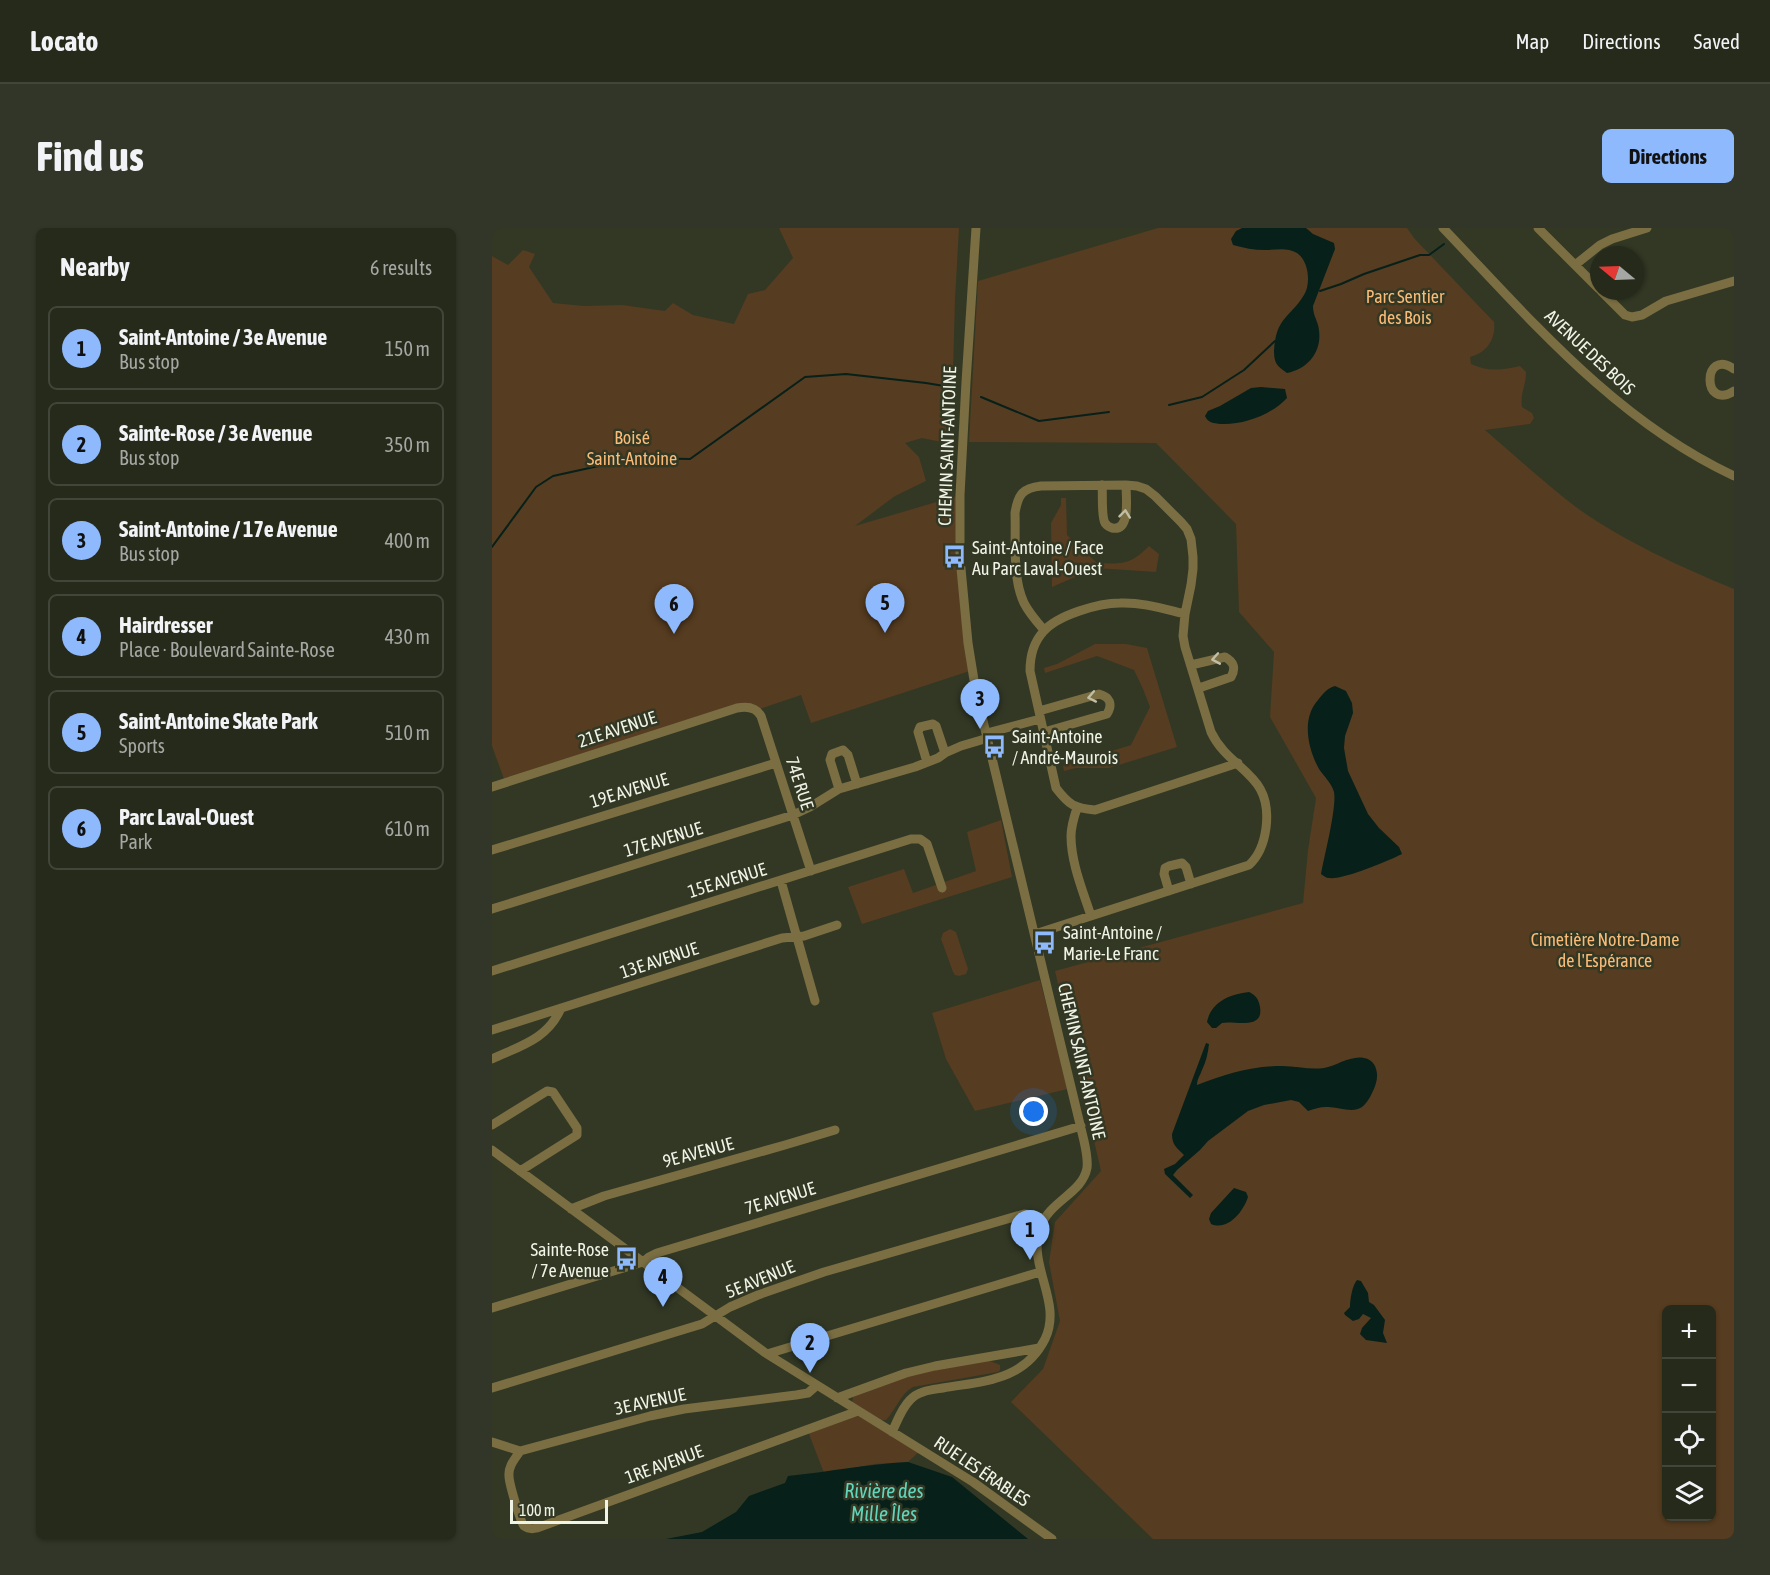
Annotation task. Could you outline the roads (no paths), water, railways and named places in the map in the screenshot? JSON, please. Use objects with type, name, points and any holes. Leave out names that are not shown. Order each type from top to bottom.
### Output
[{"type":"street","name":"CHEMIN SAINT-ANTOINE","points":[[892,1432],[903,1410],[918,1394],[1011,1374],[1029,1360],[1039,1348],[1045,1338],[1050,1317],[1036,1248],[1038,1236],[1043,1220],[1054,1206],[1080,1184],[1087,1167],[1081,1125],[987,736],[968,643],[960,558],[960,495],[976,228]]},
{"type":"street","name":"AVENUE DES BOIS","points":[[1443,228],[1560,349],[1611,396],[1668,439],[1734,476]]},
{"type":"street","points":[[1538,228],[1590,280]]},
{"type":"street","points":[[1575,265],[1600,245],[1647,228]]},
{"type":"street","points":[[1610,300],[1625,315],[1632,317],[1642,315],[1666,301],[1734,281]]},
{"type":"street","points":[[1732,366],[1715,367],[1710,375],[1710,385],[1720,394],[1725,395],[1734,391]]},
{"type":"street","points":[[1102,485],[1104,521],[1107,526],[1119,528],[1124,524],[1126,518],[1126,485]]},
{"type":"street","points":[[1035,934],[1249,865],[1262,849],[1266,826],[1266,801],[1255,780],[1221,749],[1211,732],[1183,636],[1191,585],[1193,557],[1191,539],[1186,529],[1146,489],[1126,485],[1041,486],[1029,488],[1022,493],[1015,513],[1020,592],[1024,604],[1044,630]]},
{"type":"street","points":[[1185,614],[1132,603],[1104,604],[1070,614],[1044,630],[1036,641],[1030,660],[1030,670],[1056,788],[1065,800],[1077,808],[1095,810],[1238,763]]},
{"type":"street","points":[[1191,666],[1225,657],[1234,665],[1231,677],[1198,688]]},
{"type":"street","name":"17E AVENUE","points":[[492,909],[793,815],[838,789],[938,758],[961,746],[1099,694],[1106,696],[1110,701],[1107,714],[1044,732]]},
{"type":"street","name":"21E AVENUE","points":[[492,787],[737,708],[753,708]]},
{"type":"street","name":"74E RUE","points":[[753,708],[760,712],[811,871]]},
{"type":"street","points":[[927,762],[918,732],[920,727],[929,724],[936,726],[945,753]]},
{"type":"street","points":[[838,789],[830,760],[832,754],[843,750],[848,755],[857,784]]},
{"type":"street","name":"19E AVENUE","points":[[492,850],[776,763]]},
{"type":"street","points":[[1077,808],[1072,825],[1072,852],[1091,916]]},
{"type":"street","name":"15E AVENUE","points":[[492,971],[916,839],[927,844],[942,888]]},
{"type":"street","points":[[1169,891],[1164,874],[1165,868],[1169,866],[1182,863],[1186,867],[1191,884]]},
{"type":"street","points":[[781,881],[815,1001]]},
{"type":"street","name":"13E AVENUE","points":[[492,1030],[772,941],[804,936],[837,926]]},
{"type":"street","points":[[492,1059],[539,1038],[556,1021],[561,1008]]},
{"type":"street","points":[[492,1125],[547,1090],[553,1092],[577,1128],[577,1135],[520,1171]]},
{"type":"street","name":"7E AVENUE","points":[[492,1308],[644,1262],[657,1253],[1081,1125]]},
{"type":"street","name":"9E AVENUE","points":[[571,1209],[604,1196],[835,1130]]},
{"type":"street","name":"RUE LES ÉRABLES","points":[[492,1150],[767,1354],[973,1482],[1052,1539]]},
{"type":"street","name":"5E AVENUE","points":[[492,1388],[702,1324],[730,1307],[824,1272],[1024,1214],[1034,1215],[1043,1220]]},
{"type":"street","points":[[767,1354],[1040,1272]]},
{"type":"street","points":[[837,1398],[906,1373],[1039,1348]]},
{"type":"street","points":[[1006,1354],[1011,1374]]},
{"type":"street","name":"3E AVENUE","points":[[520,1451],[650,1416],[684,1409],[808,1393],[816,1386]]},
{"type":"street","name":"1RE AVENUE","points":[[520,1451],[510,1465],[508,1476],[520,1519],[524,1526],[530,1529],[858,1411]]},
{"type":"street","points":[[492,1442],[520,1451]]},
{"type":"water","points":[[1242,228],[1306,228],[1313,234],[1334,243],[1335,249],[1313,306],[1319,334],[1317,349],[1302,367],[1287,373],[1275,361],[1275,340],[1280,325],[1304,295],[1308,285],[1308,273],[1304,261],[1293,251],[1257,250],[1233,245],[1231,239],[1236,231]]},
{"type":"water","points":[[1251,388],[1285,389],[1287,398],[1265,414],[1248,421],[1221,424],[1211,422],[1206,418],[1208,411]]},
{"type":"water","points":[[1335,686],[1346,691],[1352,703],[1353,713],[1345,736],[1344,748],[1348,771],[1368,814],[1399,847],[1402,854],[1355,873],[1329,878],[1321,874],[1332,820],[1334,792],[1315,761],[1309,743],[1308,725],[1309,716],[1318,700]]},
{"type":"water","points":[[1249,992],[1259,1002],[1260,1014],[1257,1019],[1247,1023],[1222,1023],[1212,1028],[1207,1022],[1217,1004],[1228,997]]},
{"type":"water","points":[[1206,1043],[1209,1044],[1205,1064],[1197,1085],[1249,1069],[1271,1066],[1324,1068],[1359,1057],[1368,1059],[1374,1064],[1377,1071],[1376,1083],[1366,1103],[1358,1109],[1324,1107],[1308,1111],[1299,1102],[1291,1100],[1264,1105],[1248,1111],[1208,1141],[1173,1175],[1193,1195],[1190,1198],[1165,1174],[1164,1169],[1175,1164],[1184,1155],[1174,1144],[1172,1134]]},
{"type":"water","points":[[1234,1188],[1246,1192],[1248,1197],[1239,1214],[1223,1225],[1211,1224],[1209,1219],[1211,1213]]},
{"type":"water","points":[[1357,1280],[1361,1281],[1368,1293],[1369,1302],[1385,1320],[1383,1333],[1387,1343],[1366,1340],[1360,1334],[1371,1318],[1363,1314],[1359,1319],[1353,1321],[1344,1313],[1350,1307]]},
{"type":"water","name":"Rivière des Mille Îles","points":[[908,1462],[952,1477],[1028,1539],[666,1539],[702,1532],[736,1512],[749,1496],[785,1483],[788,1476]]},
{"type":"waterway","points":[[1320,291],[1420,255],[1429,255],[1444,244]]},
{"type":"waterway","points":[[1169,405],[1202,397],[1244,370],[1275,341]]},
{"type":"waterway","points":[[492,547],[536,487],[553,476],[635,458],[690,459],[805,377],[846,374],[956,388]]},
{"type":"waterway","points":[[981,397],[1039,421],[1109,412]]},
{"type":"place","name":"Saint-Antoine / Face Au Parc Laval-Ouest","points":[[954,557]]},
{"type":"place","name":"Saint-Antoine Skate Park","points":[[885,633]]},
{"type":"place","name":"Parc Laval-Ouest","points":[[674,634]]},
{"type":"place","name":"Saint-Antoine / 17e Avenue","points":[[980,729]]},
{"type":"place","name":"Saint-Antoine / André-Maurois","points":[[994,746]]},
{"type":"place","name":"Saint-Antoine / Marie-Le Franc","points":[[1045,942]]},
{"type":"place","name":"Sainte-Rose / 7e Avenue","points":[[627,1259]]},
{"type":"place","name":"Saint-Antoine / 3e Avenue","points":[[1030,1260]]},
{"type":"place","name":"Hairdresser","points":[[663,1307]]},
{"type":"place","name":"Sainte-Rose / 3e Avenue","points":[[810,1373]]},
{"type":"park label","name":"Parc Sentier des Bois","points":[[1405,306]]},
{"type":"park label","name":"Boisé Saint-Antoine","points":[[632,447]]},
{"type":"park label","name":"Cimetière Notre-Dame de l'Espérance","points":[[1605,949]]}]
